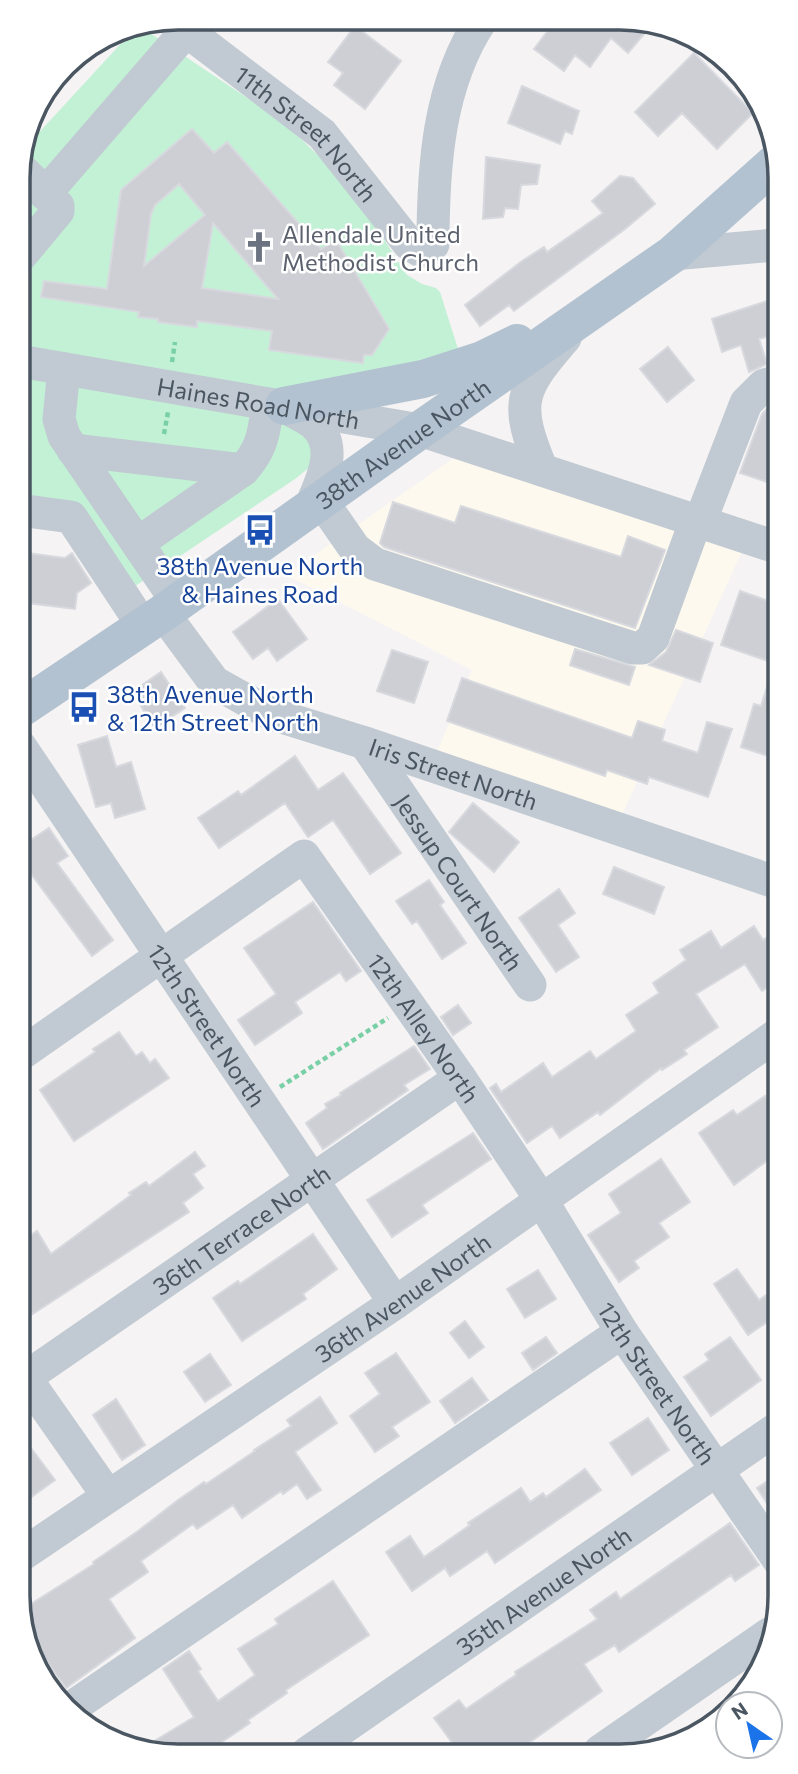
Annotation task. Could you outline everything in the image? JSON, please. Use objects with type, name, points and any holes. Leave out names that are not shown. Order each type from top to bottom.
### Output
[{"type":"main road","name":"38th Avenue North","points":[[30,702],[161,614],[580,320],[673,254],[768,180]]},
{"type":"main road","points":[[276,405],[423,379],[482,360],[559,322],[580,320]]},
{"type":"street","points":[[45,194],[174,30]]},
{"type":"street","name":"11th Street North","points":[[187,30],[322,134],[409,244],[421,251],[433,244],[436,162],[446,101],[468,41],[475,30]]},
{"type":"street","points":[[30,178],[58,206],[58,211],[30,245]]},
{"type":"street","points":[[673,254],[768,246]]},
{"type":"street","points":[[542,470],[527,433],[524,403],[536,372],[580,320]]},
{"type":"street","name":"Haines Road North","points":[[30,363],[420,430],[768,544]]},
{"type":"street","points":[[64,369],[59,419],[64,436],[138,542],[161,614]]},
{"type":"street","points":[[138,542],[243,470],[257,455],[276,405],[314,424],[324,440],[328,460],[315,504],[355,549],[375,564],[634,648],[642,648],[653,638],[746,403],[768,384]]},
{"type":"street","points":[[73,450],[243,470]]},
{"type":"street","points":[[30,511],[71,517],[161,614]]},
{"type":"street","name":"Iris Street North","points":[[161,614],[214,682],[268,713],[366,743],[768,880]]},
{"type":"street","name":"Jessup Court North","points":[[366,743],[530,985]]},
{"type":"street","name":"12th Street North","points":[[30,761],[395,1303]]},
{"type":"street","name":"12th Alley North","points":[[162,956],[303,856],[409,1004],[542,1200]]},
{"type":"street","points":[[30,1048],[162,956]]},
{"type":"street","name":"36th Avenue North","points":[[30,1549],[395,1303],[768,1041]]},
{"type":"street","name":"36th Terrace North","points":[[30,1372],[460,1078]]},
{"type":"street","name":"12th Street North","points":[[542,1200],[622,1332],[768,1545]]},
{"type":"street","points":[[76,1704],[622,1332]]},
{"type":"street","points":[[30,1387],[107,1496]]},
{"type":"street","name":"35th Avenue North","points":[[320,1744],[768,1435]]},
{"type":"street","points":[[610,1744],[762,1638]]},
{"type":"path","points":[[259,1101],[409,1004]]},
{"type":"shaded area","points":[[458,455],[743,549],[621,817],[436,754],[472,670],[286,575]]},
{"type":"green space","points":[[150,33],[279,119],[330,167],[378,230],[407,275],[440,292],[459,352],[313,450],[315,463],[295,479],[122,595],[71,517],[30,511],[30,168],[36,136],[124,40]]},
{"type":"building","points":[[352,30],[360,30],[401,61],[365,109],[334,85],[343,73],[328,62]]},
{"type":"building","points":[[548,30],[645,32],[628,53],[611,38],[590,67],[575,55],[564,71],[534,49]]},
{"type":"building","points":[[694,53],[753,113],[717,149],[682,113],[658,136],[635,112]]},
{"type":"building","points":[[522,86],[579,111],[572,134],[565,131],[560,144],[508,123]]},
{"type":"building","name":"Allendale United Methodist Church","points":[[192,129],[214,153],[227,142],[321,249],[336,240],[389,329],[372,355],[364,355],[363,363],[269,350],[272,331],[197,321],[197,327],[158,322],[158,319],[138,317],[139,312],[41,297],[44,281],[107,289],[121,190]],"holes":[[[179,184],[205,215],[144,266],[151,214],[155,205]],[[213,223],[278,299],[202,288]]]},
{"type":"building","points":[[486,157],[540,165],[537,184],[521,185],[518,209],[505,208],[503,217],[483,219]]},
{"type":"building","points":[[620,176],[633,178],[655,204],[514,311],[509,305],[480,326],[465,305],[522,261],[544,247],[547,252],[603,213],[592,201]]},
{"type":"building","points":[[767,301],[768,336],[759,339],[767,364],[749,372],[741,345],[722,352],[712,319]]},
{"type":"building","points":[[668,347],[694,380],[667,402],[640,369]]},
{"type":"building","points":[[768,409],[767,482],[740,473],[762,414]]},
{"type":"building","points":[[393,502],[455,523],[461,506],[621,557],[628,536],[665,550],[635,628],[384,547],[380,543]]},
{"type":"building","points":[[30,553],[65,558],[72,553],[91,583],[77,593],[75,609],[30,603]]},
{"type":"building","points":[[740,591],[768,601],[768,661],[721,645]]},
{"type":"building","points":[[278,599],[307,639],[277,661],[268,648],[253,659],[233,632]]},
{"type":"building","points":[[676,630],[713,643],[700,682],[649,665],[666,652]]},
{"type":"building","points":[[575,649],[635,667],[629,685],[570,665]]},
{"type":"building","points":[[392,650],[428,662],[414,703],[377,691]]},
{"type":"building","points":[[161,672],[185,708],[155,728],[132,692]]},
{"type":"building","points":[[462,678],[632,738],[638,721],[665,730],[662,741],[698,753],[707,722],[732,729],[708,797],[649,777],[647,784],[607,770],[605,776],[447,721]]},
{"type":"building","points":[[768,684],[768,756],[741,747],[754,704],[761,706]]},
{"type":"building","points":[[107,736],[116,767],[131,762],[145,809],[115,818],[111,803],[96,807],[78,745]]},
{"type":"building","points":[[295,756],[318,790],[343,773],[401,853],[370,874],[333,820],[308,837],[285,803],[219,848],[198,818],[238,791],[241,795]]},
{"type":"building","points":[[473,803],[519,842],[494,872],[449,832]]},
{"type":"building","points":[[49,828],[68,856],[57,863],[113,940],[92,956],[30,872],[30,840]]},
{"type":"building","points":[[614,867],[664,887],[654,914],[603,894]]},
{"type":"building","points":[[429,880],[444,902],[440,905],[466,943],[442,959],[417,921],[412,924],[396,901]]},
{"type":"building","points":[[559,889],[575,913],[558,925],[579,957],[556,972],[519,918]]},
{"type":"building","points":[[313,902],[361,971],[346,981],[340,972],[295,1002],[302,1013],[255,1045],[238,1020],[276,994],[244,948]]},
{"type":"building","points":[[754,926],[763,940],[768,937],[768,987],[762,991],[745,964],[696,994],[718,1027],[684,1050],[687,1054],[662,1070],[661,1068],[600,1115],[598,1112],[560,1138],[552,1126],[527,1143],[490,1088],[496,1084],[501,1092],[543,1063],[552,1077],[590,1051],[596,1059],[636,1031],[626,1015],[659,993],[653,983],[686,960],[680,950],[711,931],[721,948]]},
{"type":"building","points":[[458,1005],[471,1023],[453,1035],[441,1017]]},
{"type":"building","points":[[119,1032],[136,1056],[142,1052],[150,1063],[155,1059],[169,1078],[74,1141],[40,1090]]},
{"type":"building","points":[[414,1046],[430,1069],[404,1085],[408,1090],[323,1149],[306,1123],[327,1108],[325,1104],[341,1095],[340,1093]]},
{"type":"building","points":[[765,1096],[768,1101],[768,1160],[734,1185],[699,1133],[733,1110],[737,1115]]},
{"type":"building","points":[[473,1133],[491,1159],[422,1205],[428,1213],[392,1237],[367,1200]]},
{"type":"building","points":[[195,1152],[205,1166],[193,1174],[203,1188],[183,1203],[189,1212],[30,1316],[30,1236],[37,1231],[51,1254],[131,1195],[129,1193],[146,1182],[149,1186]]},
{"type":"building","points":[[661,1159],[690,1202],[659,1223],[669,1237],[634,1261],[639,1268],[619,1282],[588,1235],[621,1213],[609,1194]]},
{"type":"building","points":[[313,1234],[337,1269],[303,1294],[306,1299],[242,1341],[213,1298],[238,1281],[240,1284]]},
{"type":"building","points":[[737,1269],[759,1300],[768,1294],[768,1321],[748,1335],[714,1284]]},
{"type":"building","points":[[538,1270],[556,1299],[525,1318],[507,1289]]},
{"type":"building","points":[[465,1321],[484,1347],[469,1358],[450,1333]]},
{"type":"building","points":[[546,1337],[557,1353],[533,1370],[522,1353]]},
{"type":"building","points":[[730,1337],[761,1380],[711,1416],[684,1377],[709,1360],[705,1354]]},
{"type":"building","points":[[396,1353],[430,1402],[392,1427],[399,1436],[375,1452],[350,1416],[380,1394],[365,1373]]},
{"type":"building","points":[[210,1354],[231,1385],[205,1402],[184,1372]]},
{"type":"building","points":[[472,1378],[488,1400],[455,1423],[440,1401]]},
{"type":"building","points":[[320,1397],[337,1423],[295,1452],[321,1490],[307,1499],[297,1484],[283,1494],[281,1491],[242,1518],[233,1505],[197,1529],[193,1524],[141,1561],[148,1572],[109,1599],[135,1638],[66,1688],[41,1653],[30,1604],[94,1564],[93,1562],[204,1482],[206,1484],[291,1426],[287,1420]]},
{"type":"building","points":[[116,1399],[145,1445],[122,1460],[93,1415]]},
{"type":"building","points":[[648,1418],[669,1450],[632,1475],[610,1443]]},
{"type":"building","points":[[30,1447],[55,1480],[30,1498]]},
{"type":"building","points":[[585,1469],[601,1490],[495,1563],[487,1551],[450,1576],[445,1568],[412,1591],[386,1552],[410,1536],[424,1557],[470,1525],[468,1523],[521,1488],[530,1502],[543,1493],[546,1497]]},
{"type":"building","points":[[768,1481],[768,1505],[757,1488]]},
{"type":"building","points":[[730,1523],[759,1565],[735,1581],[731,1575],[619,1652],[615,1645],[584,1664],[602,1691],[527,1744],[453,1744],[434,1718],[459,1700],[466,1709],[516,1675],[515,1672],[597,1619],[590,1610],[616,1592],[620,1599]]},
{"type":"building","points":[[333,1581],[369,1635],[286,1690],[287,1693],[248,1720],[250,1723],[219,1744],[158,1742],[156,1740],[194,1717],[163,1669],[189,1651],[201,1669],[198,1671],[218,1701],[255,1675],[238,1649],[278,1624],[275,1619]]},
{"type":"place","name":"Allendale United Methodist Church","points":[[259,247]]},
{"type":"place","name":"38th Avenue North & Haines Road","points":[[260,530]]},
{"type":"place","name":"38th Avenue North & 12th Street North","points":[[84,707]]}]
